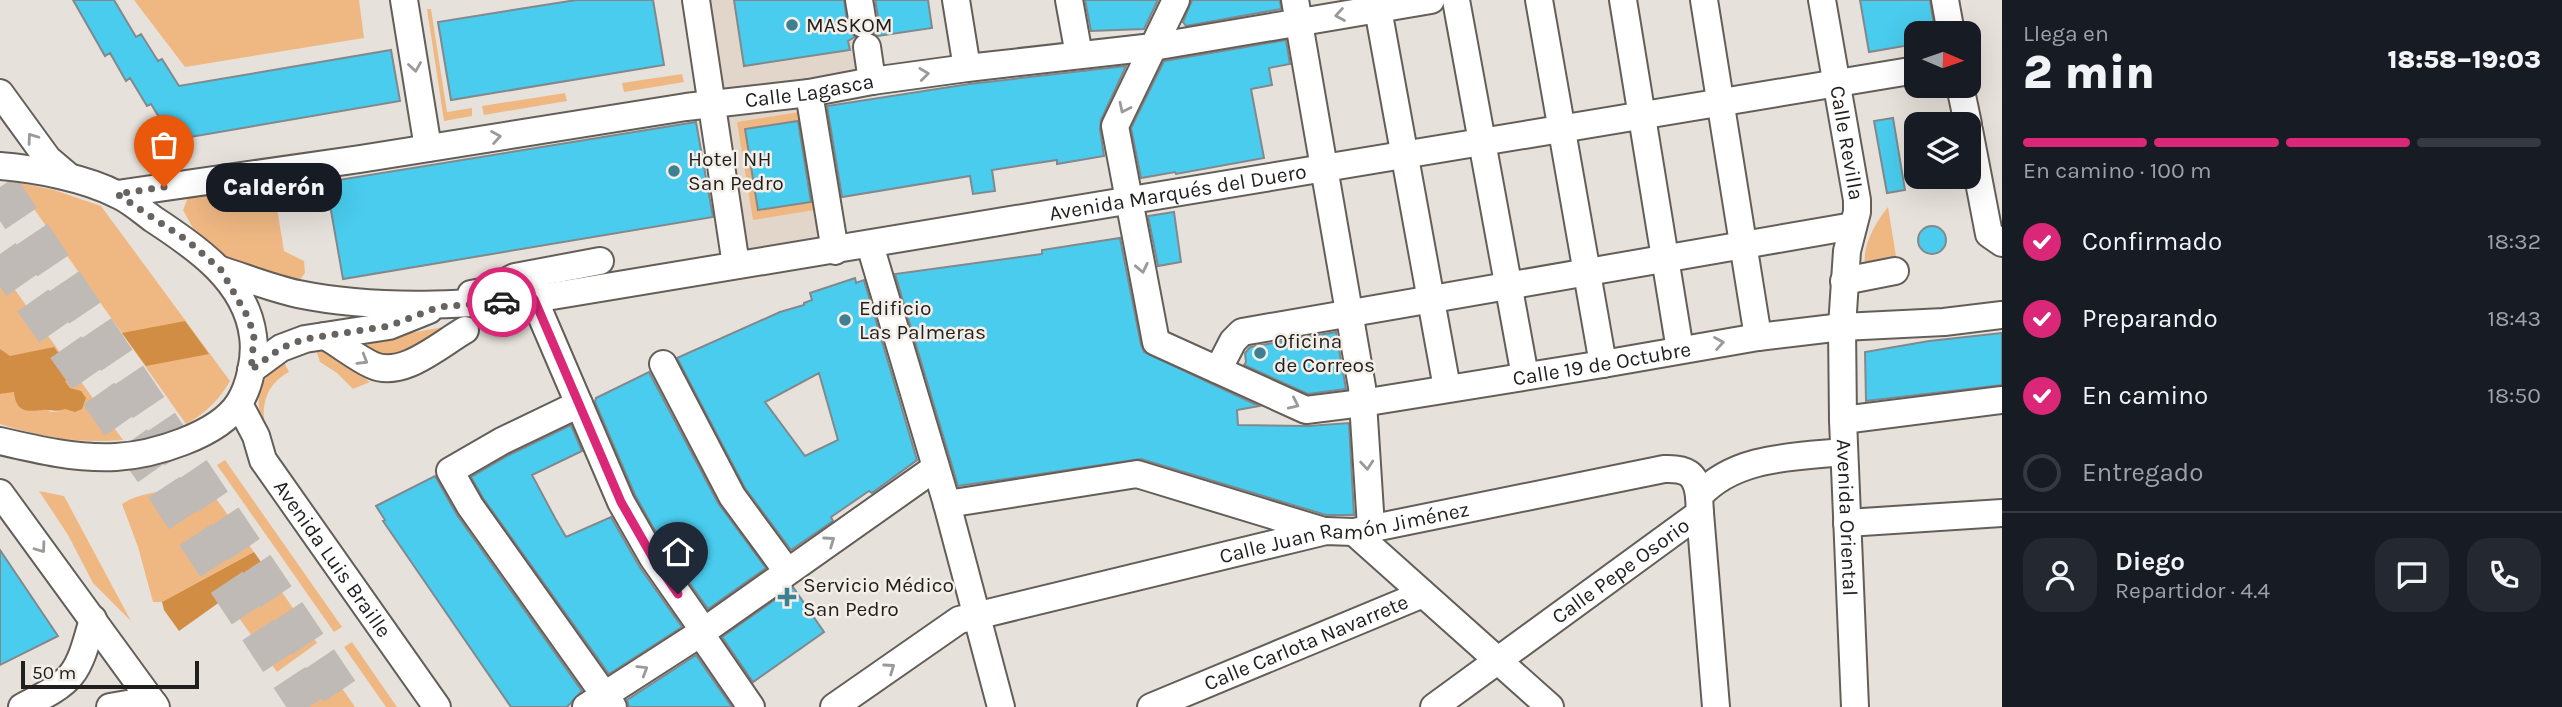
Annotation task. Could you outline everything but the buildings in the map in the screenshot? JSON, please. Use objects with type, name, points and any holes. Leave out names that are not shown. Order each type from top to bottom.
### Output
[{"type":"street","points":[[404,0],[428,148]]},
{"type":"street","points":[[696,0],[736,265]]},
{"type":"street","points":[[956,0],[967,68]]},
{"type":"street","points":[[1069,0],[1079,55]]},
{"type":"street","points":[[1128,201],[1115,126],[1176,0]]},
{"type":"street","name":"Calle Lagasca","points":[[117,194],[711,104],[809,93],[872,81],[1153,47],[1297,11],[1378,9],[1431,0]]},
{"type":"street","points":[[1456,0],[1525,376]]},
{"type":"street","points":[[1539,0],[1603,365]]},
{"type":"street","points":[[1623,0],[1680,349]]},
{"type":"street","points":[[1704,0],[1758,337]]},
{"type":"street","name":"Calle Revilla","points":[[1822,0],[1857,200],[1857,212],[1847,251],[1842,327]]},
{"type":"street","points":[[1945,0],[1949,21]]},
{"type":"street","points":[[1378,9],[1447,388]]},
{"type":"street","points":[[1297,11],[1362,387],[1363,530],[1423,594],[1549,707]]},
{"type":"street","points":[[863,23],[872,81]]},
{"type":"street","name":"Avenida Marqués del Duero","points":[[221,270],[298,294],[345,301],[439,307],[534,299],[1904,72]]},
{"type":"street","points":[[0,93],[48,159],[69,178]]},
{"type":"street","points":[[809,93],[835,251]]},
{"type":"street","points":[[0,166],[69,178],[117,194],[188,241],[221,270],[249,319],[254,338],[251,370],[239,404],[217,424],[201,433],[153,452],[114,457],[45,451],[0,441]]},
{"type":"street","points":[[188,184],[176,209],[181,232],[188,241]]},
{"type":"street","points":[[1980,189],[1989,234],[2002,243]]},
{"type":"street","name":"Calle 19 de Octubre","points":[[1128,201],[1156,342],[1306,410],[1362,404],[1758,337],[1842,327],[1944,322],[2002,315]]},
{"type":"street","points":[[1218,370],[1233,341],[1242,332],[1853,226]]},
{"type":"street","points":[[870,245],[947,504],[1001,707]]},
{"type":"street","points":[[439,307],[465,296],[487,291],[515,277],[600,261]]},
{"type":"street","points":[[1844,281],[1895,271]]},
{"type":"street","points":[[534,299],[621,502],[653,558],[704,631],[705,640],[751,707]]},
{"type":"street","name":"Avenida Marqués del Duero","points":[[251,370],[281,348],[305,339],[389,326],[439,307]]},
{"type":"street","name":"Avenida Oriental","points":[[1842,327],[1844,452],[1855,707]]},
{"type":"street","points":[[325,336],[365,362],[382,369],[391,369],[411,363],[465,330]]},
{"type":"street","points":[[663,364],[732,496],[787,571]]},
{"type":"street","points":[[1843,420],[2002,400]]},
{"type":"street","name":"Avenida Luis Braille","points":[[239,404],[256,436],[263,460],[437,707]]},
{"type":"street","points":[[579,404],[502,441],[450,471],[470,506],[601,703],[935,468]]},
{"type":"street","name":"Calle Pepe Osorio","points":[[1434,707],[1699,504],[1712,482],[1730,472],[1770,459],[1844,452]]},
{"type":"street","name":"Calle Juan Ramón Jiménez","points":[[834,707],[958,620],[1326,531],[1363,530],[1677,468],[1689,474],[1697,483],[1699,504]]},
{"type":"street","points":[[947,504],[1137,474],[1326,531]]},
{"type":"street","points":[[0,493],[155,706]]},
{"type":"street","points":[[1699,504],[1716,707]]},
{"type":"street","points":[[1847,523],[2002,513]]},
{"type":"street","name":"Calle Carlota Navarrete","points":[[1151,707],[1423,594]]},
{"type":"street","points":[[22,707],[68,681],[82,661],[93,620]]},
{"type":"street","points":[[110,707],[133,703],[155,706]]},
{"type":"shaded area","points":[[134,0],[359,0],[364,38],[185,67]]},
{"type":"shaded area","points":[[696,0],[859,0],[872,81],[809,93],[835,251],[736,265]]},
{"type":"shaded area","points":[[427,9],[431,9],[447,112],[472,108],[472,116],[444,121]]},
{"type":"shaded area","points":[[682,74],[684,82],[624,92],[622,83]]},
{"type":"shaded area","points":[[565,93],[567,101],[484,115],[482,106]]},
{"type":"shaded area","points":[[806,111],[821,209],[753,220],[737,122]]},
{"type":"shaded area","points":[[15,182],[54,190],[101,206],[230,381],[206,411],[186,424]]},
{"type":"shaded area","points":[[286,185],[293,193],[275,196],[284,251],[304,261],[305,273],[299,281],[248,269],[201,243],[183,210],[189,195]]},
{"type":"shaded area","points":[[1888,207],[1897,262],[1865,265],[1868,242]]},
{"type":"shaded area","points":[[0,269],[123,440],[61,438],[0,424],[0,394],[15,391],[51,412],[61,411],[70,389],[64,381],[76,378],[10,356],[0,358],[8,356],[0,349]]},
{"type":"shaded area","points":[[185,321],[209,354],[146,366],[122,333]]},
{"type":"shaded area","points":[[460,324],[398,359],[378,355],[361,342]]},
{"type":"shaded area","points":[[54,347],[77,378],[65,381],[70,388],[81,391],[86,398],[82,409],[75,412],[65,409],[32,411],[17,404],[14,392],[0,394],[0,349],[10,356]]},
{"type":"shaded area","points":[[316,350],[337,357],[370,382],[353,389],[337,373],[320,362]]},
{"type":"shaded area","points":[[282,358],[289,372],[275,383],[267,396],[264,412],[266,430],[259,409],[260,391],[268,375]]},
{"type":"shaded area","points":[[225,460],[342,627],[334,632],[217,465]]},
{"type":"shaded area","points":[[203,480],[254,552],[162,602],[153,602],[138,547],[122,504],[140,496]]},
{"type":"shaded area","points":[[39,491],[64,496],[131,621],[93,583],[68,535]]},
{"type":"shaded area","points":[[254,552],[266,569],[179,631],[164,610],[162,602]]},
{"type":"shaded area","points":[[266,569],[317,643],[277,672],[225,598]]},
{"type":"shaded area","points":[[352,642],[397,707],[386,707],[344,647]]},
{"type":"shaded area","points":[[326,665],[355,707],[297,707],[288,693]]},
{"type":"tunnel","points":[[0,187],[350,707]]},
{"type":"tunnel","points":[[0,254],[154,472],[309,707]]},
{"type":"way so far","points":[[164,187],[117,194],[188,241],[221,270],[249,319],[254,338],[251,370],[281,348],[305,339],[389,326],[439,307],[502,302]]},
{"type":"place","name":"MASKOM","points":[[792,25]]},
{"type":"place","name":"Hotel NH San Pedro","points":[[674,171]]},
{"type":"place","name":"Calderón","points":[[164,187]]},
{"type":"place","name":"Edificio Las Palmeras","points":[[845,320]]},
{"type":"place","name":"Oficina de Correos","points":[[1260,353]]},
{"type":"place","name":"Servicio Médico San Pedro","points":[[787,597]]},
{"type":"route","points":[[502,302],[534,299],[621,502],[653,558],[678,594]]}]
